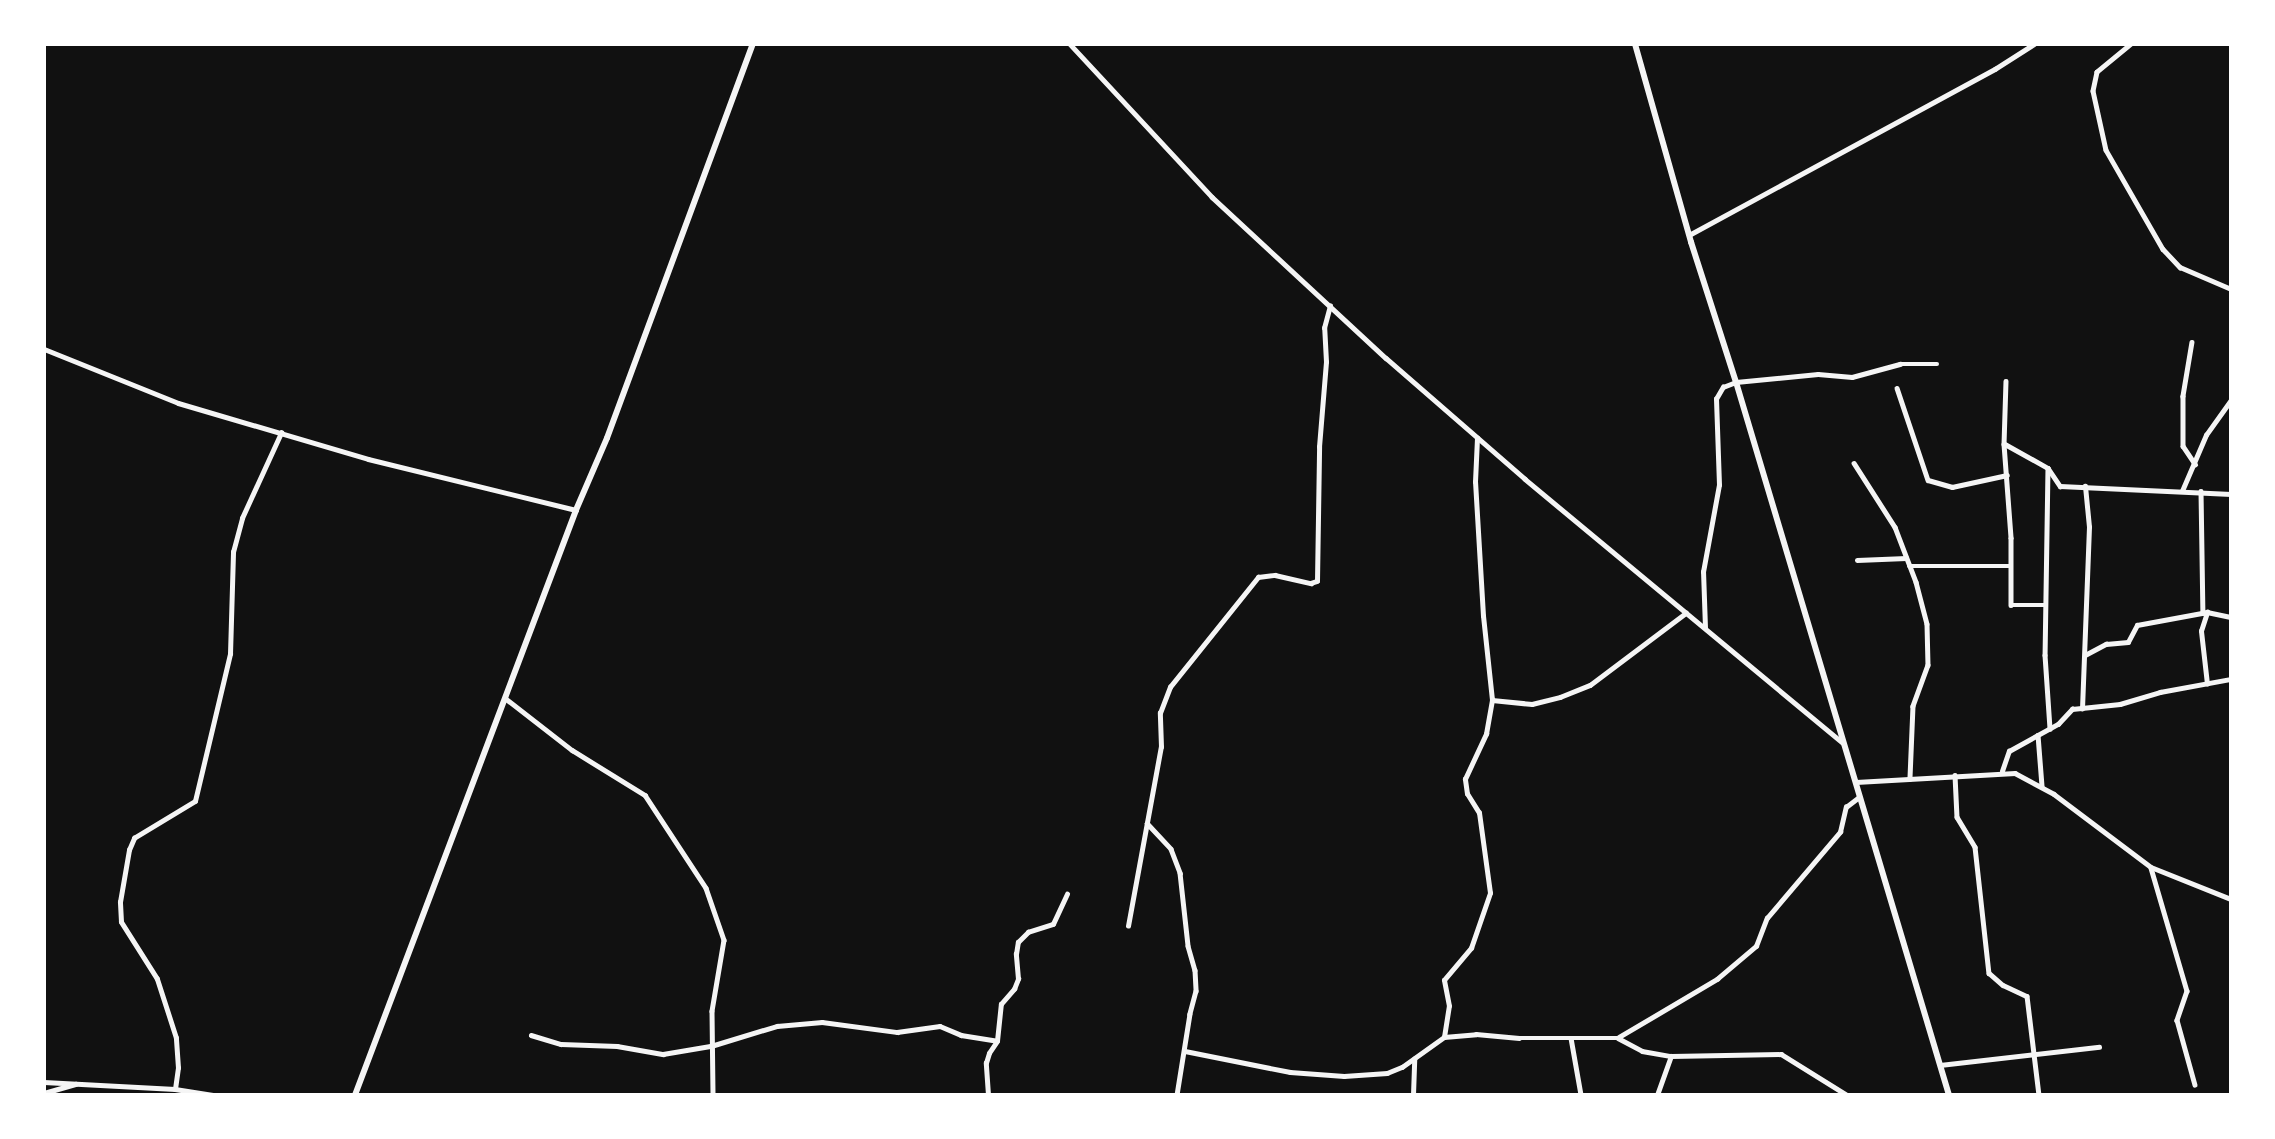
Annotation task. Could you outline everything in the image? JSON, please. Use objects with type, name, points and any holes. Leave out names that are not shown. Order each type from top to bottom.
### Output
[{"type":"main road","points":[[355,1095],[576,509],[607,438],[753,44]]},
{"type":"main road","points":[[1635,44],[1689,235],[1736,382],[1845,744],[1858,798],[1949,1095]]},
{"type":"street","points":[[1070,44],[1212,197],[1330,306],[1477,437],[1845,744]]},
{"type":"street","points":[[1689,235],[1995,69],[2034,44]]},
{"type":"street","points":[[2131,44],[2097,72],[2093,91],[2106,150],[2163,249],[2180,267],[2231,289]]},
{"type":"street","points":[[1128,926],[1161,747],[1160,713],[1170,687],[1258,577],[1275,575],[1311,583],[1317,581],[1320,447],[1326,362],[1324,328],[1330,306]]},
{"type":"street","points":[[2192,342],[2183,396],[2183,446],[2195,464]]},
{"type":"street","points":[[44,349],[178,403],[368,459],[576,509]]},
{"type":"street","points":[[1705,629],[1703,572],[1719,485],[1716,399],[1723,387],[1736,382],[1818,374],[1852,377],[1892,365],[1937,364]]},
{"type":"street","points":[[2006,382],[2004,444],[2011,605],[2045,605]]},
{"type":"street","points":[[1897,388],[1928,480],[1952,487],[2007,475]]},
{"type":"street","points":[[2182,491],[2206,435],[2231,400]]},
{"type":"street","points":[[175,1089],[178,1069],[176,1038],[157,979],[121,922],[120,902],[129,850],[134,838],[195,801],[230,654],[233,552],[242,518],[281,433]]},
{"type":"street","points":[[1444,1037],[1449,1006],[1444,980],[1471,948],[1490,893],[1479,813],[1467,794],[1465,779],[1486,734],[1492,701],[1483,616],[1475,482],[1477,437]]},
{"type":"street","points":[[2004,444],[2048,468],[2060,486],[2143,492],[2201,491],[2231,494]]},
{"type":"street","points":[[1854,463],[1895,527],[1927,624],[1928,665],[1913,706],[1910,779]]},
{"type":"street","points":[[2048,468],[2045,605],[2050,729]]},
{"type":"street","points":[[2082,709],[2088,527],[2085,486]]},
{"type":"street","points":[[2201,491],[2205,612],[2201,631],[2207,684]]},
{"type":"street","points":[[1857,560],[1906,558]]},
{"type":"street","points":[[1909,566],[2011,566]]},
{"type":"street","points":[[2085,655],[2106,644],[2128,642],[2137,625],[2205,612],[2231,617]]},
{"type":"street","points":[[1492,701],[1532,704],[1590,685],[1686,613]]},
{"type":"street","points":[[2002,771],[2009,751],[2050,729],[2072,709],[2120,704],[2160,692],[2231,680]]},
{"type":"street","points":[[505,697],[572,750],[645,795],[706,888],[724,940],[712,1011],[710,1046],[713,1095]]},
{"type":"street","points":[[2038,736],[2042,787]]},
{"type":"street","points":[[1854,782],[2002,771],[2015,773],[2042,787],[2151,867],[2231,900]]},
{"type":"street","points":[[1955,775],[1957,817],[1975,847],[1989,973],[2003,985],[2027,996],[2039,1095]]},
{"type":"street","points":[[1618,1038],[1717,979],[1756,946],[1767,918],[1840,831],[1846,807],[1858,798]]},
{"type":"street","points":[[1147,822],[1171,849],[1180,873],[1196,991],[1189,1014],[1177,1095]]},
{"type":"street","points":[[2151,867],[2187,991],[2177,1020],[2195,1086]]},
{"type":"street","points":[[988,1095],[986,1063],[989,1052],[997,1041],[1001,1004],[1014,989],[1018,979],[1018,942],[1028,933],[1053,923],[1068,894]]},
{"type":"street","points":[[531,1035],[561,1044],[617,1046],[663,1054],[710,1046],[777,1026],[822,1023],[897,1032],[940,1026],[971,1038],[997,1041]]},
{"type":"street","points":[[1185,1051],[1311,1075],[1387,1073],[1444,1037],[1476,1034],[1618,1038],[1642,1051],[1671,1056],[1780,1054],[1837,1092],[1847,1095]]},
{"type":"street","points":[[1571,1038],[1581,1095]]},
{"type":"street","points":[[1939,1066],[2099,1047]]},
{"type":"street","points":[[1657,1095],[1671,1056]]},
{"type":"street","points":[[1413,1095],[1414,1058]]},
{"type":"street","points":[[44,1082],[175,1089],[213,1095]]},
{"type":"street","points":[[44,1093],[82,1082]]}]
